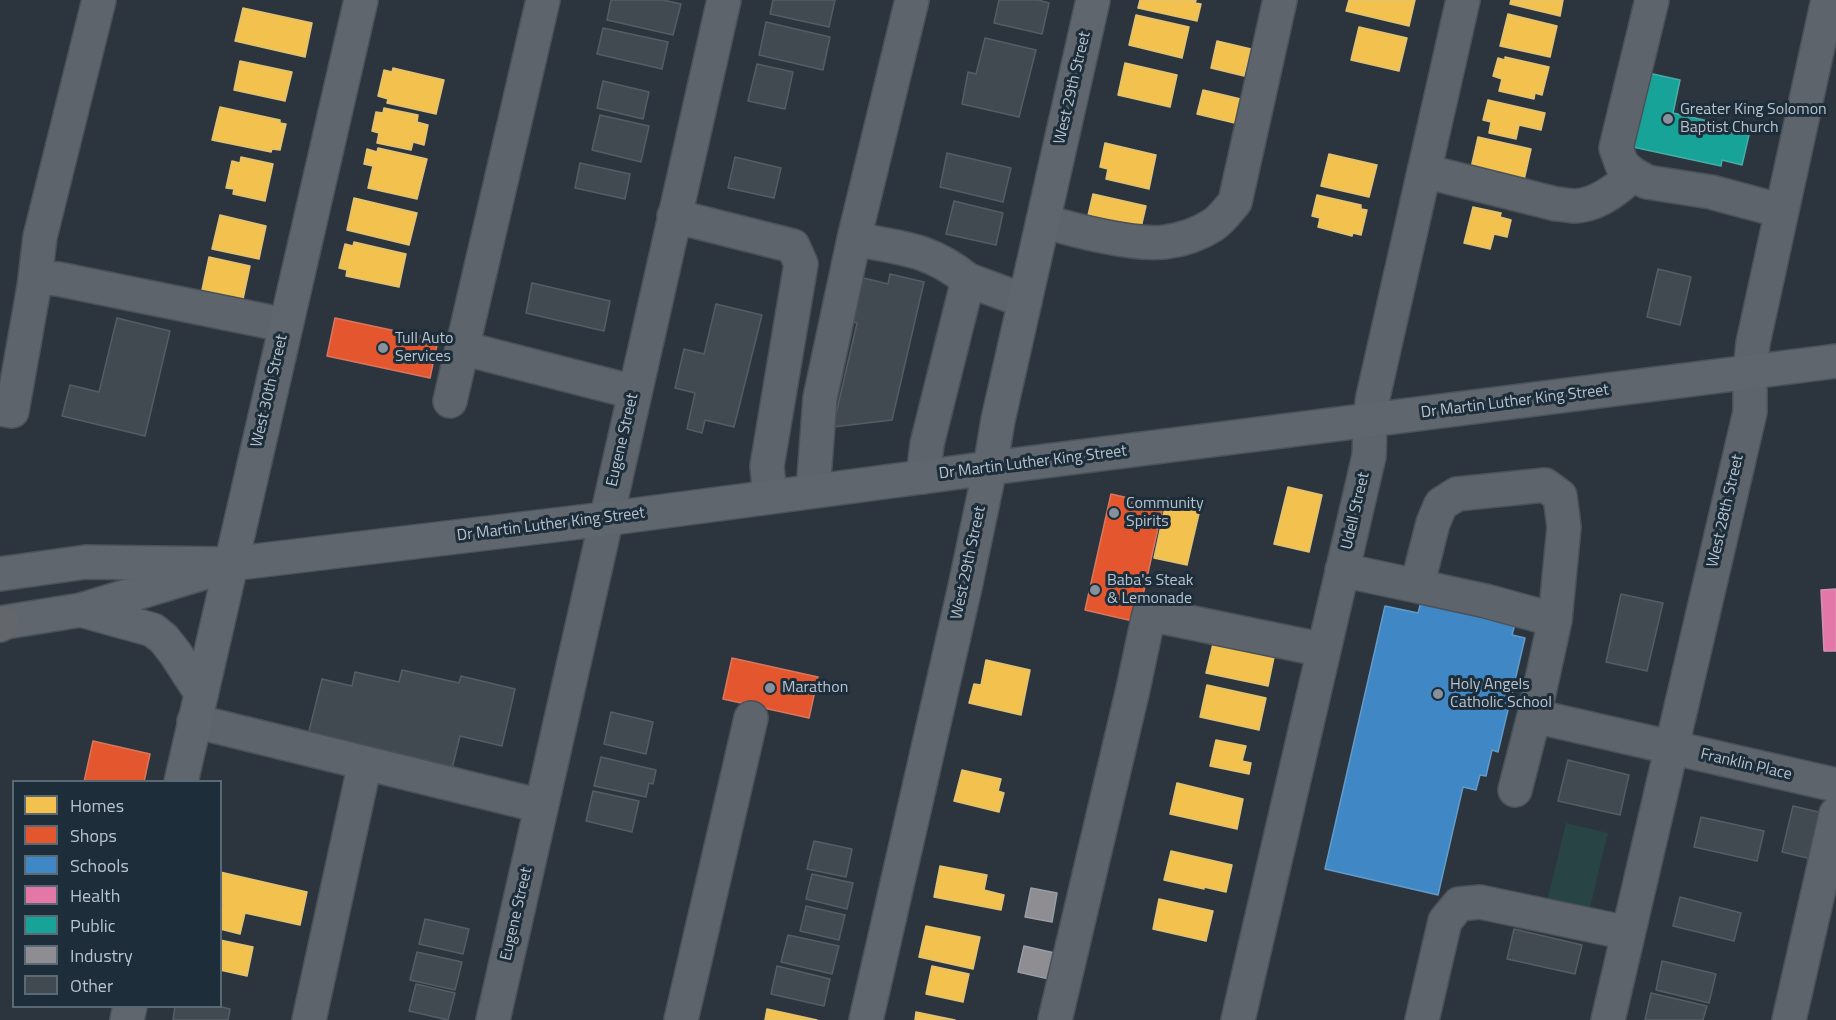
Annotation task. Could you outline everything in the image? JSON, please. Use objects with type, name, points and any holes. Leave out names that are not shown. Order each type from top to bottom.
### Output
[{"type":"main road","name":"West 30th Street","points":[[181,780],[361,0]]},
{"type":"main road","name":"West 29th Street","points":[[866,1020],[965,587],[998,420],[1093,0]]},
{"type":"main road","name":"Dr Martin Luther King Street","points":[[0,574],[86,562],[230,564],[605,519],[1836,361]]},
{"type":"main road","name":"Dr Martin Luther King Street","points":[[1,624],[81,610],[230,564]]},
{"type":"main road","points":[[81,610],[153,630],[164,639],[175,653],[197,707]]},
{"type":"street","points":[[0,409],[12,411],[36,277],[40,237],[99,0]]},
{"type":"street","points":[[450,401],[543,0]]},
{"type":"street","name":"Eugene Street","points":[[493,1020],[724,0]]},
{"type":"street","points":[[813,491],[820,398],[854,239],[912,0]]},
{"type":"street","points":[[1043,221],[1133,241],[1164,242],[1196,234],[1215,224],[1235,202],[1280,0]]},
{"type":"street","name":"Udell Street","points":[[1238,1020],[1369,456],[1369,420],[1462,0]]},
{"type":"street","points":[[1652,0],[1616,148],[1622,165],[1647,182],[1711,192],[1782,211]]},
{"type":"street","name":"West 28th Street","points":[[1608,1020],[1628,933],[1663,746],[1750,412],[1753,343],[1828,0]]},
{"type":"street","points":[[1424,171],[1556,204],[1577,206],[1604,197],[1621,186],[1633,174]]},
{"type":"street","points":[[674,216],[793,246],[801,264],[766,466],[770,497]]},
{"type":"street","points":[[854,239],[928,254],[951,266],[968,280],[1025,301]]},
{"type":"street","points":[[36,277],[58,279],[285,325]]},
{"type":"street","points":[[923,477],[927,444],[968,280]]},
{"type":"street","points":[[462,348],[634,392]]},
{"type":"street","points":[[1417,586],[1432,523],[1441,504],[1456,494],[1545,484],[1560,496],[1564,527],[1555,620],[1515,790]]},
{"type":"street","points":[[1342,570],[1486,601],[1555,620]]},
{"type":"street","points":[[1055,1020],[1149,614],[1324,650]]},
{"type":"street","points":[[197,707],[365,763],[541,806]]},
{"type":"street","name":"Franklin Place","points":[[1534,716],[1836,785]]},
{"type":"street","points":[[681,1020],[751,718]]},
{"type":"street","points":[[309,1020],[365,763]]},
{"type":"street","points":[[1789,1020],[1836,814]]},
{"type":"street","points":[[1422,1020],[1445,921],[1459,904],[1480,902],[1628,933]]},
{"type":"green space","points":[[1566,823],[1608,833],[1589,912],[1547,902]]},
{"type":"building: Homes","points":[[1140,0],[1196,0],[1195,3],[1201,4],[1197,21],[1138,8]]},
{"type":"building: Homes","points":[[1349,0],[1415,0],[1409,26],[1346,11]]},
{"type":"building: Homes","points":[[1511,0],[1563,0],[1560,16],[1510,4]]},
{"type":"building: Homes","points":[[243,8],[312,23],[305,57],[235,41]]},
{"type":"building: Homes","points":[[1508,14],[1557,26],[1550,57],[1500,46]]},
{"type":"building: Homes","points":[[1136,15],[1189,27],[1182,58],[1129,45]]},
{"type":"building: Homes","points":[[1359,27],[1407,38],[1399,71],[1351,60]]},
{"type":"building: Homes","points":[[1217,41],[1251,49],[1244,76],[1211,68]]},
{"type":"building: Homes","points":[[1505,57],[1549,67],[1542,95],[1535,93],[1534,99],[1499,91],[1502,79],[1493,76],[1498,58],[1505,60]]},
{"type":"building: Homes","points":[[240,61],[292,72],[285,101],[234,90]]},
{"type":"building: Homes","points":[[1125,63],[1177,75],[1170,107],[1118,95]]},
{"type":"building: Homes","points":[[393,68],[444,80],[436,114],[387,103],[388,99],[378,96],[384,70],[392,72]]},
{"type":"building: Homes","points":[[1203,90],[1249,101],[1243,125],[1197,114]]},
{"type":"building: Homes","points":[[1488,100],[1545,113],[1541,130],[1519,125],[1516,139],[1489,133],[1491,122],[1483,120]]},
{"type":"building: Homes","points":[[220,107],[280,120],[280,123],[286,124],[280,150],[272,149],[271,152],[212,140]]},
{"type":"building: Homes","points":[[384,108],[418,115],[417,122],[428,125],[424,145],[413,142],[411,150],[377,143],[379,133],[372,131],[376,112],[383,113]]},
{"type":"building: Homes","points":[[1478,137],[1531,149],[1524,180],[1471,168]]},
{"type":"building: Homes","points":[[1105,143],[1156,155],[1149,189],[1106,179],[1108,169],[1100,167]]},
{"type":"building: Homes","points":[[378,148],[427,159],[417,199],[368,188],[373,166],[364,164],[367,149],[377,152]]},
{"type":"building: Homes","points":[[1329,154],[1377,165],[1369,197],[1321,186]]},
{"type":"building: Homes","points":[[241,157],[273,164],[265,201],[233,194],[234,189],[226,188],[232,161],[240,163]]},
{"type":"building: Homes","points":[[1093,194],[1146,206],[1139,236],[1086,224]]},
{"type":"building: Homes","points":[[1317,195],[1361,205],[1361,209],[1367,210],[1361,235],[1353,233],[1352,236],[1318,227],[1320,218],[1312,216]]},
{"type":"building: Homes","points":[[354,198],[417,213],[409,245],[347,230]]},
{"type":"building: Homes","points":[[1473,207],[1501,213],[1500,217],[1511,220],[1507,237],[1494,234],[1490,249],[1464,243]]},
{"type":"building: Homes","points":[[220,215],[266,226],[259,259],[212,249]]},
{"type":"building: Homes","points":[[354,242],[406,254],[399,287],[346,276],[347,270],[339,268],[345,244],[353,246]]},
{"type":"building: Homes","points":[[209,257],[250,266],[243,299],[202,290]]},
{"type":"building: Homes","points":[[1288,487],[1322,495],[1309,552],[1274,544]]},
{"type":"building: Homes","points":[[1167,498],[1201,505],[1187,565],[1154,558]]},
{"type":"building: Homes","points":[[1213,644],[1274,657],[1268,686],[1206,673]]},
{"type":"building: Homes","points":[[986,660],[1030,670],[1021,715],[969,703],[974,684],[981,685]]},
{"type":"building: Homes","points":[[1207,685],[1266,698],[1259,730],[1200,717]]},
{"type":"building: Homes","points":[[1216,740],[1246,746],[1242,761],[1251,763],[1249,774],[1210,766]]},
{"type":"building: Homes","points":[[962,770],[1001,779],[998,791],[1004,793],[999,812],[954,801]]},
{"type":"building: Homes","points":[[1177,783],[1243,799],[1237,829],[1170,814]]},
{"type":"building: Homes","points":[[1171,851],[1232,865],[1226,892],[1164,880]]},
{"type":"building: Homes","points":[[940,866],[987,875],[984,890],[1004,895],[1001,910],[934,897]]},
{"type":"building: Homes","points":[[222,872],[307,892],[300,925],[245,913],[240,934],[222,930]]},
{"type":"building: Homes","points":[[1159,899],[1213,911],[1206,941],[1153,929]]},
{"type":"building: Homes","points":[[926,926],[980,937],[973,969],[919,957]]},
{"type":"building: Homes","points":[[222,940],[253,947],[247,976],[222,970]]},
{"type":"building: Homes","points":[[932,966],[969,974],[963,1002],[926,994]]},
{"type":"building: Homes","points":[[767,1009],[817,1020],[765,1020]]},
{"type":"building: Homes","points":[[916,1012],[955,1020],[915,1020]]},
{"type":"building: Shops","name":"Tull Auto Services","points":[[335,318],[438,340],[430,378],[327,356]]},
{"type":"building: Shops","points":[[1111,494],[1163,506],[1137,622],[1085,610]]},
{"type":"building: Shops","name":"Marathon","points":[[732,658],[818,677],[809,718],[723,699]]},
{"type":"building: Shops","points":[[93,741],[150,754],[144,780],[84,780]]},
{"type":"building: Schools","name":"Holy Angels Catholic School","points":[[1421,602],[1515,624],[1512,635],[1525,638],[1498,752],[1492,750],[1486,776],[1480,775],[1476,790],[1463,787],[1438,895],[1325,869],[1385,606],[1418,613]]},
{"type":"building: Health","points":[[1836,589],[1836,651],[1824,651],[1821,590]]},
{"type":"building: Public","name":"Greater King Solomon Baptist Church","points":[[1644,72],[1680,80],[1673,113],[1730,126],[1728,131],[1749,135],[1742,165],[1722,160],[1721,166],[1628,146]]},
{"type":"building: Industry","points":[[1031,888],[1057,893],[1052,922],[1025,917]]},
{"type":"building: Industry","points":[[1024,946],[1055,953],[1049,979],[1018,972]]},
{"type":"building: Other","points":[[611,0],[663,0],[681,4],[673,35],[607,20]]},
{"type":"building: Other","points":[[773,0],[835,0],[829,27],[770,14]]},
{"type":"building: Other","points":[[999,0],[1038,0],[1049,3],[1042,34],[994,23]]},
{"type":"building: Other","points":[[766,22],[830,37],[823,70],[759,55]]},
{"type":"building: Other","points":[[603,28],[668,42],[662,69],[597,54]]},
{"type":"building: Other","points":[[985,38],[1036,50],[1019,117],[962,104],[968,72],[976,74]]},
{"type":"building: Other","points":[[757,64],[793,72],[785,109],[748,101]]},
{"type":"building: Other","points":[[603,81],[649,92],[643,119],[597,108]]},
{"type":"building: Other","points":[[600,115],[649,126],[641,162],[592,150]]},
{"type":"building: Other","points":[[947,153],[1011,168],[1003,202],[940,187]]},
{"type":"building: Other","points":[[735,157],[781,168],[774,198],[728,188]]},
{"type":"building: Other","points":[[580,163],[630,174],[625,199],[575,188]]},
{"type":"building: Other","points":[[954,201],[1003,213],[996,245],[946,234]]},
{"type":"building: Other","points":[[1658,269],[1691,277],[1680,325],[1647,317]]},
{"type":"building: Other","points":[[890,274],[924,282],[892,420],[833,427],[857,323],[846,320],[856,276],[888,284]]},
{"type":"building: Other","points":[[532,283],[610,301],[604,331],[526,313]]},
{"type":"building: Other","points":[[716,304],[762,315],[734,427],[705,420],[702,433],[687,429],[695,393],[675,388],[684,349],[704,354]]},
{"type":"building: Other","points":[[117,318],[170,331],[145,436],[62,416],[70,385],[99,392]]},
{"type":"building: Other","points":[[1621,594],[1663,603],[1647,671],[1606,662]]},
{"type":"building: Other","points":[[402,670],[459,683],[461,676],[515,689],[502,746],[460,736],[452,769],[308,735],[322,679],[352,686],[355,672],[399,682]]},
{"type":"building: Other","points":[[611,712],[653,722],[646,754],[604,744]]},
{"type":"building: Other","points":[[601,757],[656,770],[653,784],[649,783],[646,797],[594,786]]},
{"type":"building: Other","points":[[1568,760],[1629,775],[1620,815],[1558,801]]},
{"type":"building: Other","points":[[593,791],[639,801],[632,832],[586,821]]},
{"type":"building: Other","points":[[1793,806],[1827,814],[1816,860],[1782,852]]},
{"type":"building: Other","points":[[1701,817],[1764,831],[1757,861],[1694,847]]},
{"type":"building: Other","points":[[814,841],[852,849],[846,877],[807,869]]},
{"type":"building: Other","points":[[812,874],[853,883],[847,909],[806,899]]},
{"type":"building: Other","points":[[1680,897],[1741,913],[1734,941],[1673,926]]},
{"type":"building: Other","points":[[806,906],[845,915],[839,940],[800,931]]},
{"type":"building: Other","points":[[425,919],[469,929],[463,954],[419,944]]},
{"type":"building: Other","points":[[1514,929],[1582,945],[1575,974],[1507,959]]},
{"type":"building: Other","points":[[788,935],[839,946],[832,974],[781,962]]},
{"type":"building: Other","points":[[417,952],[462,962],[455,990],[410,980]]},
{"type":"building: Other","points":[[1662,961],[1716,974],[1709,1003],[1656,990]]},
{"type":"building: Other","points":[[777,966],[830,979],[824,1006],[771,994]]},
{"type":"building: Other","points":[[416,984],[455,993],[448,1020],[409,1011]]},
{"type":"building: Other","points":[[1651,993],[1707,1006],[1703,1020],[1645,1020]]},
{"type":"building: Other","points":[[222,1007],[230,1009],[228,1020],[173,1020],[175,1008]]},
{"type":"place","name":"Greater King Solomon Baptist Church","points":[[1668,119]]},
{"type":"place","name":"Tull Auto Services","points":[[383,348]]},
{"type":"place","name":"Community Spirits","points":[[1114,513]]},
{"type":"place","name":"Baba's Steak & Lemonade","points":[[1095,590]]},
{"type":"place","name":"Marathon","points":[[770,688]]},
{"type":"place","name":"Holy Angels Catholic School","points":[[1438,694]]}]
